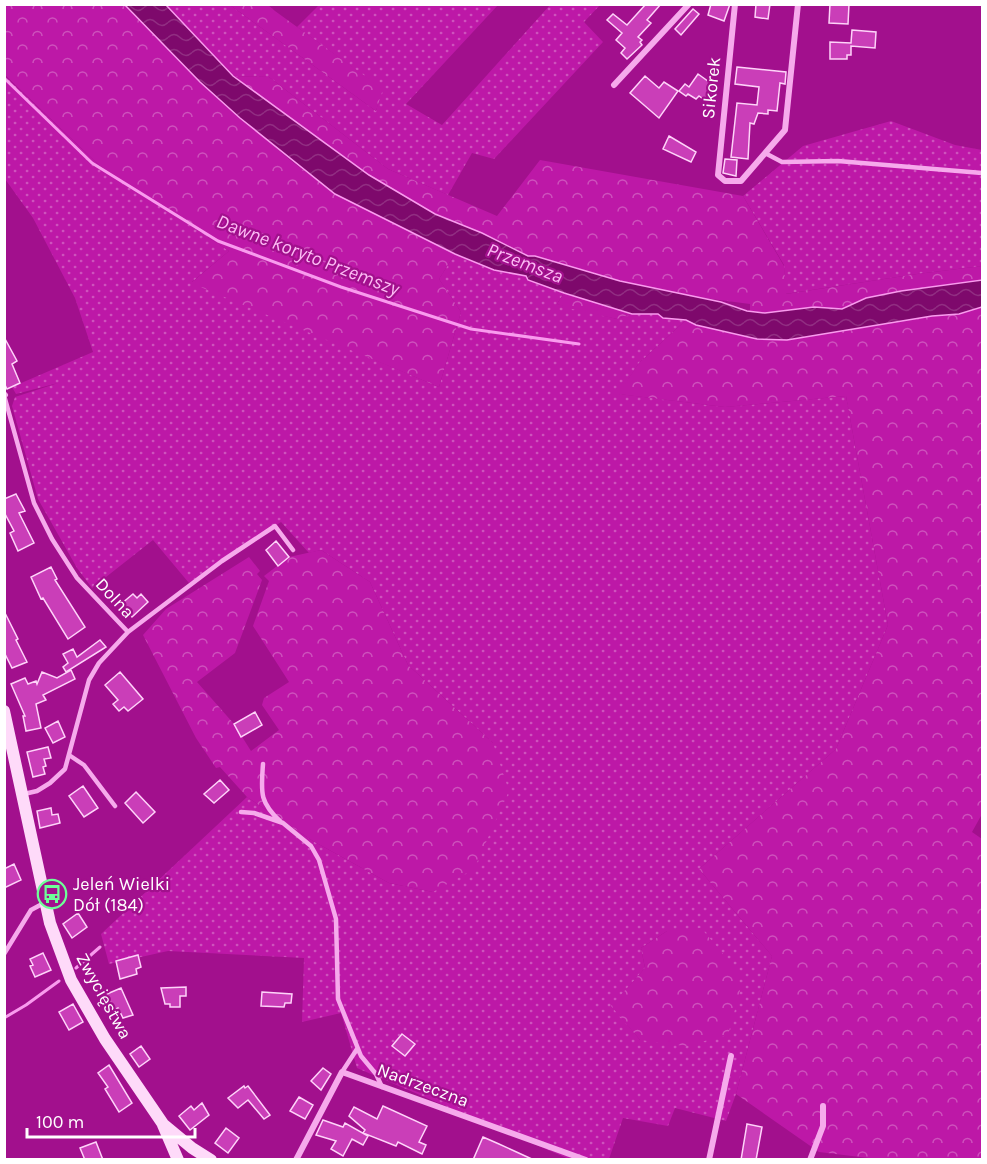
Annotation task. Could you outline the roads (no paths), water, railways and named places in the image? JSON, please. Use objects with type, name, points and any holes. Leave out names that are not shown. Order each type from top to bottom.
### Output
[{"type":"street","points":[[614,85],[689,4]]},
{"type":"street","name":"Sikorek","points":[[735,4],[718,175],[725,181],[741,181],[765,153]]},
{"type":"street","points":[[765,153],[785,130],[798,4]]},
{"type":"street","name":"Zwycięstwa","points":[[4,711],[46,902],[58,948],[71,980],[105,1039],[163,1124],[211,1160]]},
{"type":"street","points":[[710,1160],[730,1056]]},
{"type":"street","points":[[296,1160],[342,1072]]},
{"type":"street","name":"Nadrzeczna","points":[[342,1072],[586,1160]]},
{"type":"street","points":[[810,1160],[823,1126],[822,1106]]},
{"type":"street","points":[[163,1124],[178,1160]]},
{"type":"lane","points":[[765,153],[782,162],[838,160],[982,174]]},
{"type":"lane","name":"Dolna","points":[[5,395],[34,503],[52,539],[77,578],[128,632],[99,663],[89,680],[65,769],[37,791],[21,794]]},
{"type":"lane","points":[[128,632],[222,561],[275,526],[293,550]]},
{"type":"lane","points":[[69,755],[84,765],[115,806]]},
{"type":"lane","points":[[263,764],[261,789],[267,809],[310,846],[319,860],[336,919],[338,999],[357,1049],[376,1074],[382,1087]]},
{"type":"lane","points":[[241,812],[254,813],[283,824]]},
{"type":"lane","points":[[4,954],[31,910],[46,902]]},
{"type":"lane","points":[[342,1072],[357,1049]]},
{"type":"water","name":"Przemsza","points":[[125,5],[166,5],[233,76],[369,175],[435,214],[482,233],[528,256],[535,256],[620,281],[721,302],[747,311],[765,313],[814,307],[842,309],[866,298],[982,280],[982,307],[959,314],[932,316],[787,340],[757,339],[696,325],[686,320],[663,318],[658,314],[632,314],[564,293],[528,280],[526,276],[494,270],[455,254],[335,194],[240,118],[200,82]]},
{"type":"waterway","name":"Dawne koryto Przemszy","points":[[4,78],[92,163],[218,241],[341,287],[471,329],[579,344]]},
{"type":"waterway","points":[[76,968],[100,947]]},
{"type":"waterway","points":[[4,1018],[59,981]]},
{"type":"place","name":"Jeleń Wielki Dół (184)","points":[[52,894]]}]
